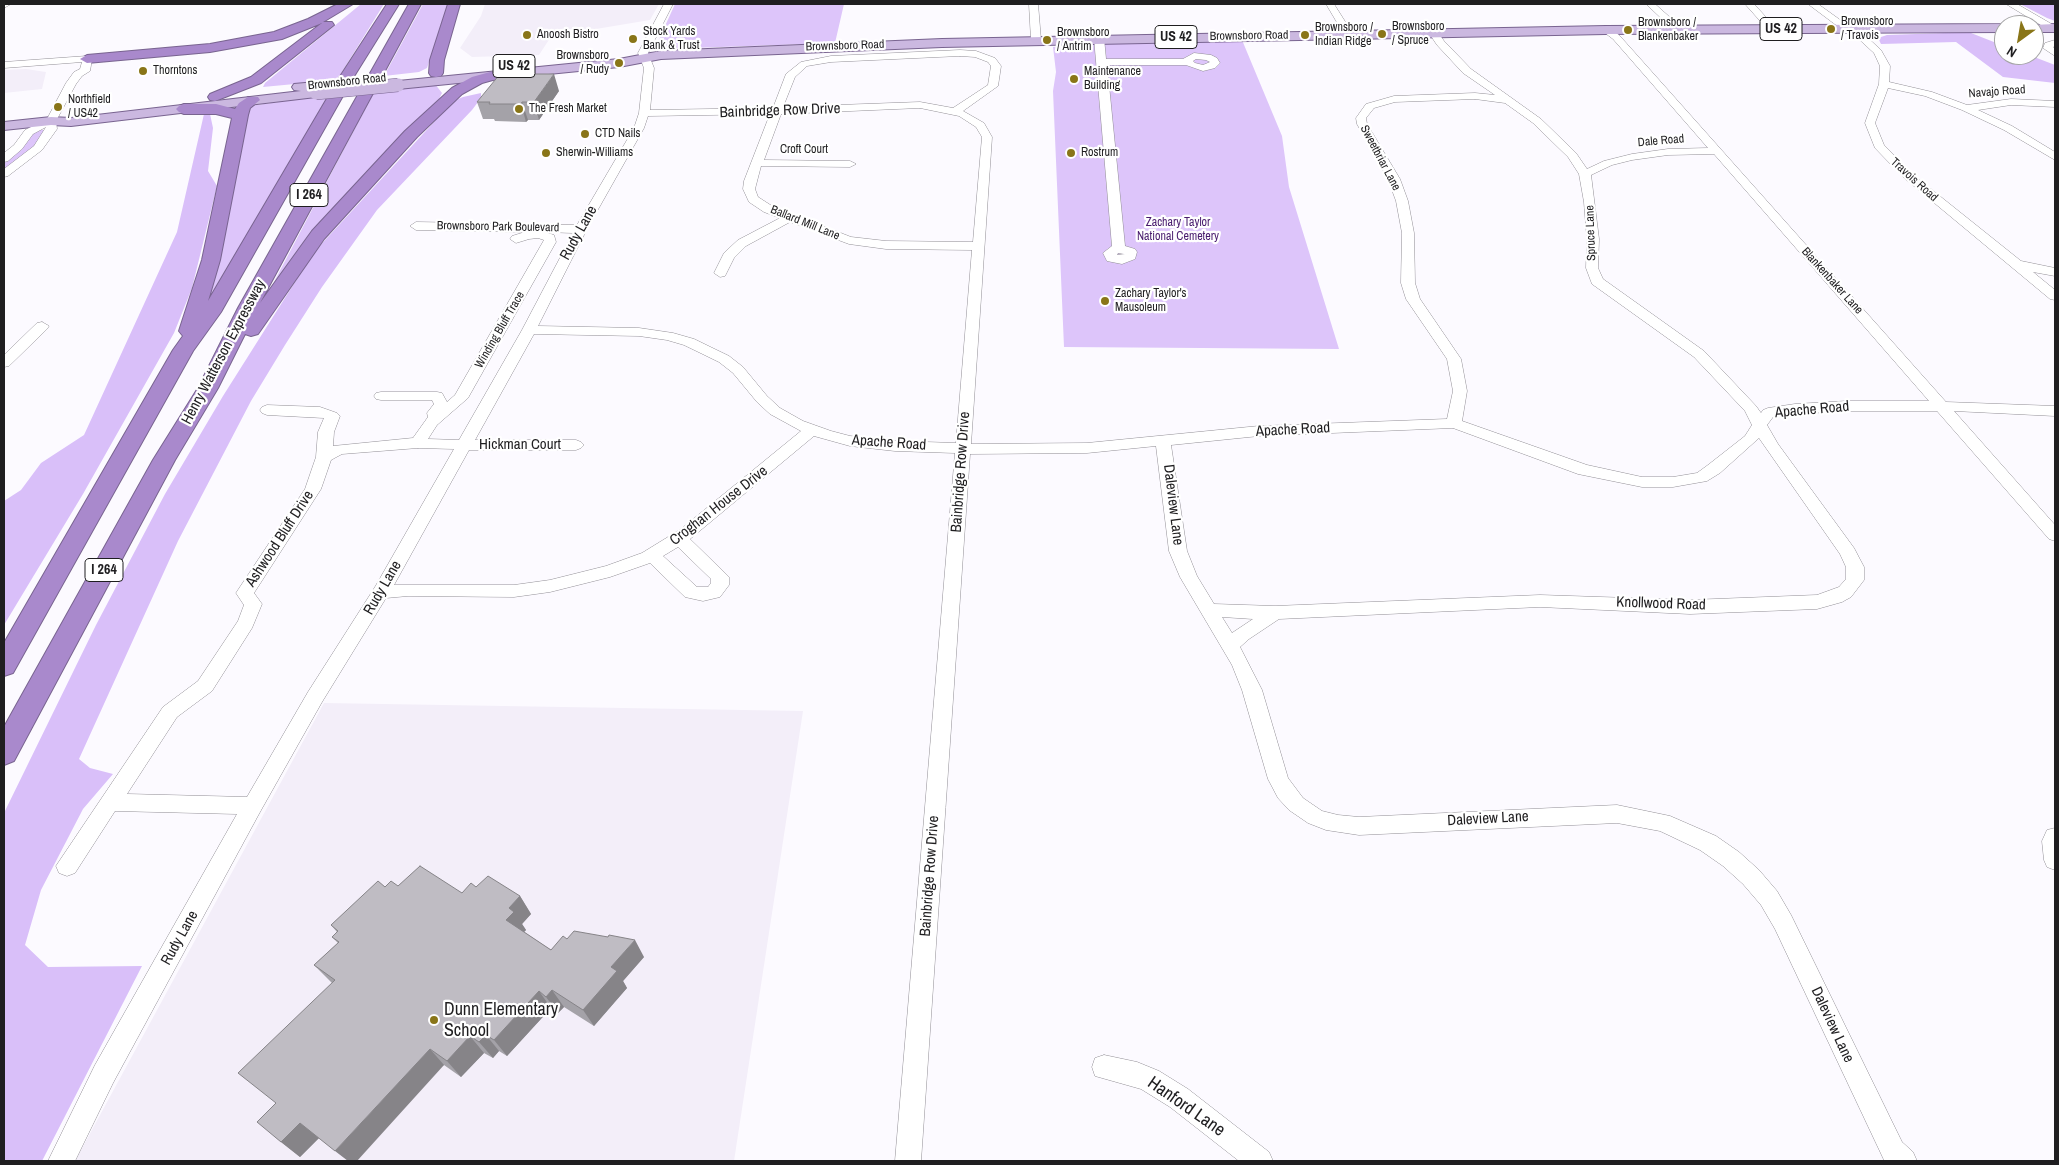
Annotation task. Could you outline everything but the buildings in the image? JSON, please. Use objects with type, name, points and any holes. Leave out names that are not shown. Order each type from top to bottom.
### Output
[{"type":"highway","points":[[87,58],[210,48],[268,37],[308,24],[347,4]]},
{"type":"highway","points":[[183,350],[210,260],[240,115],[244,106],[255,91],[352,4]]},
{"type":"highway","name":"Henry Watterson Expressway","points":[[4,666],[183,350],[211,312],[346,78],[393,4]]},
{"type":"highway","name":"Henry Watterson Expressway","points":[[4,753],[164,460],[208,388],[248,308],[415,4]]},
{"type":"highway","points":[[446,100],[448,91],[444,84],[436,77],[454,4]]},
{"type":"highway","points":[[208,388],[318,235],[406,140],[446,100],[467,84],[495,75]]},
{"type":"highway","points":[[215,97],[255,91]]},
{"type":"highway","points":[[184,109],[216,109],[240,115]]},
{"type":"main road","name":"Brownsboro Road","points":[[51,121],[71,122],[184,109],[255,91],[312,90],[621,57],[826,47],[1099,38],[1772,29],[1843,26],[1994,28]]},
{"type":"main road","name":"Brownsboro Road","points":[[436,77],[495,75],[619,63],[645,57]]},
{"type":"main road","name":"US 42","points":[[4,126],[51,121],[75,114],[215,97]]},
{"type":"street","name":"Rudy Lane","points":[[61,1161],[104,1074],[253,806],[315,697],[381,592],[529,330],[583,225],[639,128],[644,113],[649,68],[643,53],[668,4]]},
{"type":"street","points":[[1033,4],[1036,40]]},
{"type":"street","points":[[1330,4],[1348,34]]},
{"type":"street","points":[[1650,4],[1679,30]]},
{"type":"street","points":[[1749,4],[1772,29]]},
{"type":"street","name":"Travois Road","points":[[1813,4],[1881,57],[1885,66],[1884,84],[1870,123],[1879,146],[1907,175],[2055,296]]},
{"type":"street","points":[[2011,4],[2054,28]]},
{"type":"street","name":"Blankenbaker Lane","points":[[1606,30],[1616,38],[2055,535]]},
{"type":"street","name":"Spruce Lane","points":[[1434,33],[1440,43],[1454,58],[1487,86],[1544,127],[1572,155],[1585,174],[1591,212],[1592,268],[1597,280],[1606,289],[1649,317],[1699,354],[1751,409],[1758,426]]},
{"type":"street","points":[[1099,38],[1119,249]]},
{"type":"street","points":[[2055,43],[2048,45],[2048,48],[2055,53]]},
{"type":"street","name":"Ballard Mill Lane","points":[[955,111],[993,86],[996,66],[992,60],[983,56],[960,54],[831,59],[804,64],[790,76],[750,181],[750,193],[757,203],[788,218],[833,235],[864,243],[979,246]]},
{"type":"street","points":[[4,65],[87,58],[85,71],[77,76],[51,121],[29,132],[18,147],[4,159]]},
{"type":"street","points":[[1102,62],[1187,62]]},
{"type":"street","points":[[36,63],[65,69],[66,76],[77,76]]},
{"type":"street","name":"Navajo Road","points":[[1884,84],[1928,94],[1966,108],[2011,102],[2055,104]]},
{"type":"street","points":[[1475,96],[1487,86]]},
{"type":"street","name":"Sweetbriar Lane","points":[[1454,423],[1460,391],[1454,359],[1413,299],[1408,283],[1408,233],[1402,201],[1394,179],[1362,124],[1361,118],[1370,106],[1389,100],[1475,96],[1508,101]]},
{"type":"street","name":"Bainbridge Row Drive","points":[[644,113],[776,111],[920,105],[955,111],[980,125],[987,137],[908,1161]]},
{"type":"street","points":[[1966,108],[2008,128],[2055,158]]},
{"type":"street","points":[[4,174],[38,148],[52,129],[51,121]]},
{"type":"street","name":"Dale Road","points":[[1585,174],[1608,163],[1650,154],[1716,151]]},
{"type":"street","name":"Dale Road","points":[[1572,155],[1596,162],[1608,163]]},
{"type":"street","name":"Croft Court","points":[[758,163],[850,164]]},
{"type":"street","points":[[720,273],[728,256],[742,243],[788,218]]},
{"type":"street","name":"Brownsboro Park Boulevard","points":[[418,223],[583,225]]},
{"type":"street","name":"Winding Bluff Trace","points":[[418,443],[435,418],[461,398],[550,242],[550,238],[546,235],[538,234],[516,239]]},
{"type":"street","points":[[2018,264],[2055,272]]},
{"type":"street","points":[[2044,287],[2055,279]]},
{"type":"street","points":[[4,363],[42,326]]},
{"type":"street","name":"Apache Road","points":[[529,330],[639,332],[668,336],[689,342],[724,359],[738,370],[762,399],[776,411],[812,430],[868,444],[963,448],[1087,448],[1259,431],[1454,423],[1584,470],[1615,478],[1666,482],[1693,479],[1708,473],[1750,439],[1768,413],[1794,409],[1847,406],[1942,406],[2055,411]]},
{"type":"street","points":[[381,396],[436,396],[441,404],[435,413],[435,418]]},
{"type":"street","points":[[267,410],[320,412],[332,416],[326,432],[324,457]]},
{"type":"street","name":"Knollwood Road","points":[[1208,610],[1275,613],[1540,601],[1690,607],[1817,602],[1836,597],[1850,588],[1855,580],[1856,574],[1853,560],[1758,426]]},
{"type":"street","name":"Croghan House Drive","points":[[381,592],[408,590],[514,591],[550,586],[610,571],[652,555],[679,538],[728,501],[812,430]]},
{"type":"street","name":"Daleview Lane","points":[[1162,441],[1166,456],[1178,551],[1188,577],[1230,646],[1252,690],[1278,779],[1285,792],[1296,804],[1315,817],[1338,824],[1359,826],[1603,814],[1632,816],[1679,828],[1708,842],[1751,877],[1763,891],[1783,922],[1896,1158]]},
{"type":"street","points":[[324,457],[339,449],[418,443],[464,445]]},
{"type":"street","name":"Hickman Court","points":[[464,445],[576,444]]},
{"type":"street","name":"Ashwood Bluff Drive","points":[[67,866],[170,712],[205,686],[246,623],[253,604],[245,593],[313,489],[324,457]]},
{"type":"street","points":[[652,555],[691,592],[698,595],[714,592],[720,585],[720,577],[679,538]]},
{"type":"street","points":[[1230,646],[1243,634],[1275,613]]},
{"type":"street","points":[[109,802],[253,806]]},
{"type":"street","points":[[2055,837],[2053,841],[2055,860]]},
{"type":"street","name":"Hanford Lane","points":[[1104,1066],[1137,1074],[1150,1080],[1179,1098],[1260,1161]]},
{"type":"shaded area","points":[[485,4],[659,4],[650,20],[596,29],[556,29],[539,55],[472,57],[460,48],[481,16]]},
{"type":"shaded area","points":[[2020,4],[2055,4],[2055,21]]},
{"type":"shaded area","points":[[1971,33],[1994,42],[1994,65],[2044,65],[2044,61],[2055,65],[2055,83],[2003,77],[1956,42],[1881,44],[1878,38],[1887,35]]},
{"type":"shaded area","points":[[26,69],[46,72],[42,89],[4,93],[4,70]]},
{"type":"shaded area","points":[[481,93],[481,98],[472,110],[377,210],[322,287],[251,401],[178,541],[79,759],[90,768],[113,774],[83,809],[41,890],[25,945],[48,967],[142,966],[42,1161],[4,1161],[4,813],[96,625],[165,494],[223,396],[314,252],[435,121],[444,105],[463,97]]},
{"type":"shaded area","points":[[204,114],[210,114],[213,128],[208,171],[217,186],[192,288],[174,333],[83,494],[4,625],[4,501],[21,490],[41,463],[84,435],[177,232]]},
{"type":"shaded area","points":[[324,703],[803,711],[734,1161],[75,1161]]},
{"type":"green space","points":[[361,4],[384,4],[337,80],[263,87],[265,83]]},
{"type":"green space","points":[[423,4],[449,4],[427,68],[419,72],[384,76]]},
{"type":"green space","points":[[675,4],[844,4],[835,43],[664,49],[656,46]]},
{"type":"green space","name":"Zachary Taylor National Cemetery","points":[[1242,40],[1282,136],[1289,187],[1339,349],[1064,347],[1053,91],[1056,72],[1053,47],[1115,42]]},
{"type":"green space","points":[[435,84],[442,93],[439,99],[411,126],[273,288],[275,280],[375,90]]},
{"type":"green space","points":[[330,95],[212,294],[207,294],[249,106]]},
{"type":"green space","points":[[45,130],[40,142],[4,171],[4,162],[33,133]]},
{"type":"place","name":"Brownsboro / Travois","points":[[1831,29]]},
{"type":"place","name":"Brownsboro / Blankenbaker","points":[[1628,30]]},
{"type":"place","name":"Brownsboro / Spruce","points":[[1382,34]]},
{"type":"place","name":"Anoosh Bistro","points":[[527,35]]},
{"type":"place","name":"Brownsboro / Indian Ridge","points":[[1305,35]]},
{"type":"place","name":"Stock Yards Bank & Trust","points":[[633,39]]},
{"type":"place","name":"Brownsboro / Antrim","points":[[1047,40]]},
{"type":"place","name":"Brownsboro / Rudy","points":[[619,63]]},
{"type":"place","name":"Thorntons","points":[[143,71]]},
{"type":"place","name":"Maintenance Building","points":[[1074,79]]},
{"type":"place","name":"Northfield / US42","points":[[58,107]]},
{"type":"place","name":"The Fresh Market","points":[[519,109]]},
{"type":"place","name":"CTD Nails","points":[[585,134]]},
{"type":"place","name":"Sherwin-Williams","points":[[546,153]]},
{"type":"place","name":"Rostrum","points":[[1071,153]]},
{"type":"place","name":"Zachary Taylor's Mausoleum","points":[[1105,301]]},
{"type":"place","name":"Dunn Elementary School","points":[[434,1020]]}]
